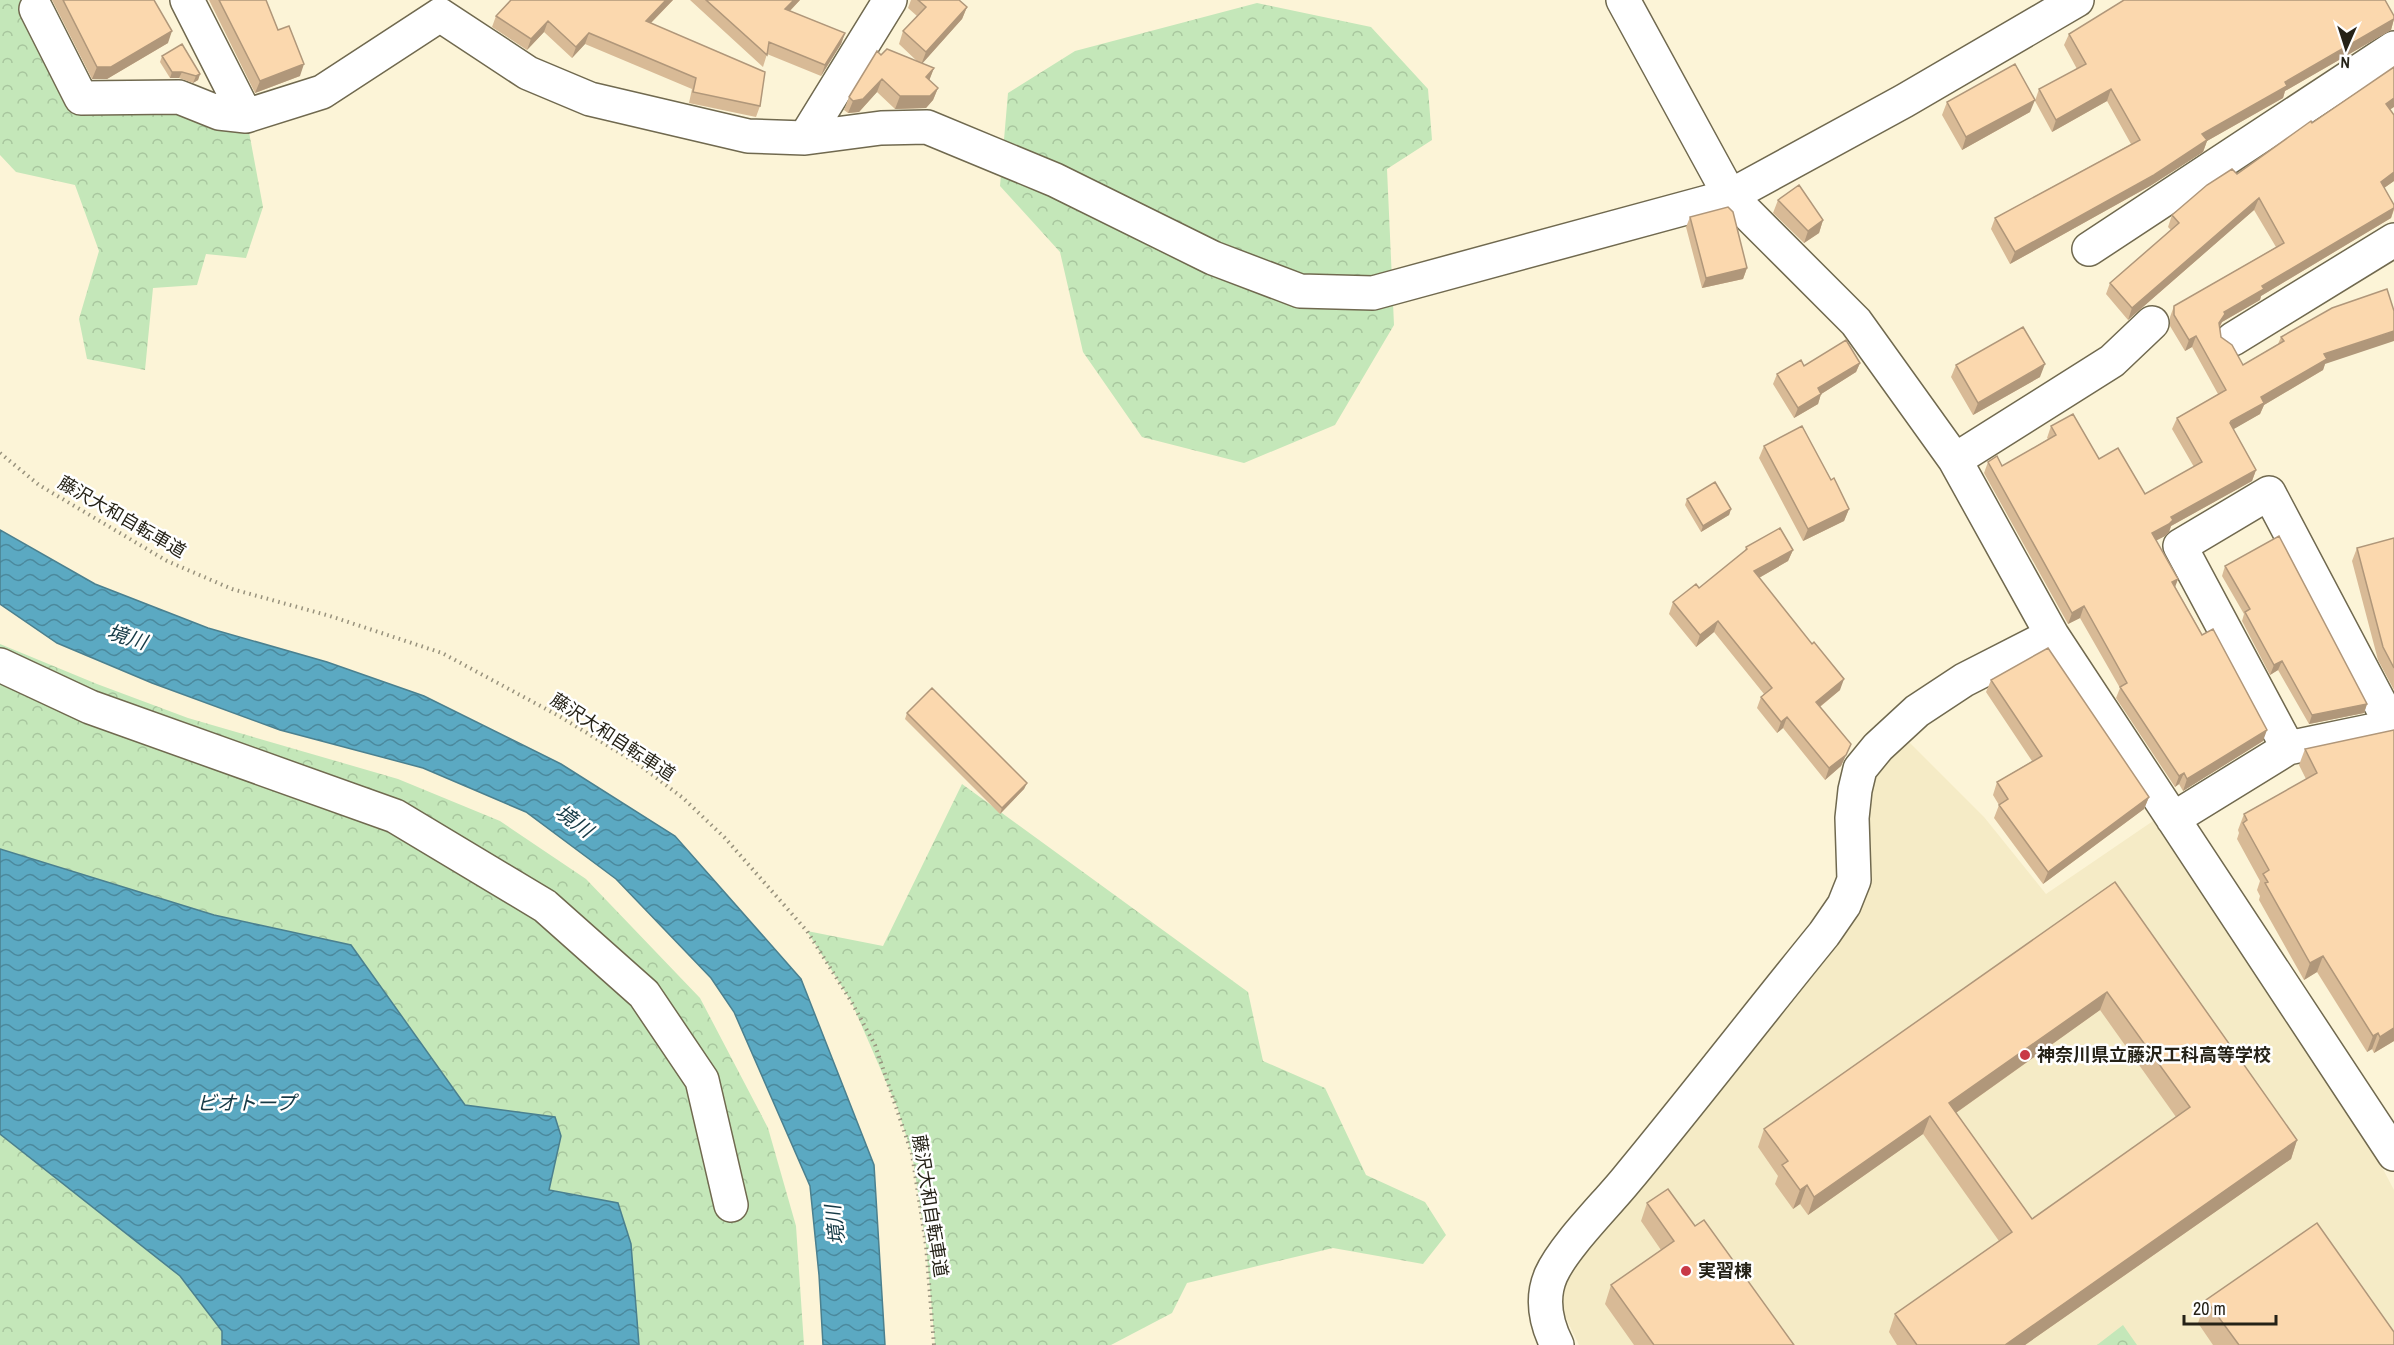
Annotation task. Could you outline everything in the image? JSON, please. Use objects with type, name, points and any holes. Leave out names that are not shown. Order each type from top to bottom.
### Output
[{"type":"street","points":[[187,0],[246,116]]},
{"type":"street","points":[[805,138],[890,0]]},
{"type":"street","points":[[1623,0],[1730,196],[1856,322],[1955,460],[2052,635],[2394,1154]]},
{"type":"street","points":[[38,3],[81,98],[179,97],[219,113],[246,116],[322,92],[441,15],[528,73],[590,99],[748,136],[805,138],[881,128],[927,127],[1055,180],[1213,258],[1300,291],[1373,293],[1730,196],[1904,101],[2077,0]]},
{"type":"street","points":[[2088,249],[2394,48]]},
{"type":"street","points":[[2233,339],[2394,240]]},
{"type":"street","points":[[1955,460],[2112,361],[2152,323]]},
{"type":"street","points":[[2173,819],[2288,748],[2393,726],[2269,493],[2180,546],[2288,748]]},
{"type":"street","points":[[1557,1345],[1546,1313],[1545,1291],[1551,1273],[1567,1250],[1824,934],[1844,905],[1854,880],[1852,818],[1860,769],[1878,747],[1917,711],[1964,680],[2052,635]]},
{"type":"street","points":[[0,665],[90,707],[395,816],[545,906],[644,994],[702,1080],[731,1205]]},
{"type":"path","name":"藤沢大和自転車道","points":[[0,453],[39,485],[167,561],[232,589],[330,616],[452,658],[559,716],[638,764],[683,798],[725,838],[807,931],[851,1001],[875,1045],[912,1154],[926,1245],[934,1345]]},
{"type":"shaded area","name":"神奈川県立藤沢工科高等学校","points":[[1902,735],[1984,817],[2046,894],[2153,821],[2365,1135],[2394,1190],[2394,1345],[1579,1345],[1562,1310],[1563,1289],[1571,1272],[1865,894],[1870,873],[1868,823],[1871,778]]},
{"type":"green space","points":[[0,0],[25,0],[81,98],[246,116],[263,207],[246,258],[206,254],[197,285],[153,288],[145,370],[87,359],[79,319],[99,251],[75,185],[16,172],[0,155]]},
{"type":"green space","points":[[1257,3],[1371,27],[1428,89],[1432,140],[1387,169],[1394,325],[1335,425],[1244,463],[1142,437],[1083,352],[1060,252],[1000,186],[1008,93],[1075,51]]},
{"type":"green space","points":[[0,644],[188,718],[398,779],[500,821],[586,879],[700,998],[768,1128],[796,1226],[804,1345],[0,1345]]},
{"type":"green space","points":[[962,784],[1248,992],[1263,1061],[1325,1088],[1366,1175],[1425,1202],[1446,1235],[1423,1264],[1333,1248],[1187,1283],[1172,1313],[1111,1345],[935,1345],[926,1245],[912,1154],[897,1107],[851,1001],[807,931],[883,946]]},
{"type":"green space","points":[[2123,1325],[2137,1345],[2097,1345]]},
{"type":"water","name":"境川","points":[[0,530],[95,584],[208,628],[327,662],[424,696],[561,764],[675,836],[801,979],[874,1165],[885,1345],[823,1345],[810,1186],[734,1012],[711,978],[616,879],[526,812],[423,768],[280,730],[152,683],[57,643],[0,604]]},
{"type":"water","name":"ビオトープ","points":[[0,849],[214,915],[351,945],[465,1105],[555,1117],[561,1136],[549,1190],[618,1203],[631,1244],[639,1345],[222,1345],[222,1331],[180,1276],[0,1134]]},
{"type":"building","points":[[63,0],[154,0],[172,31],[111,67],[97,67]]},
{"type":"building","points":[[219,0],[266,0],[278,30],[289,26],[304,64],[260,81]]},
{"type":"building","points":[[511,0],[666,0],[646,21],[765,72],[760,106],[693,92],[696,78],[589,33],[576,47],[548,21],[531,39],[496,16]]},
{"type":"building","points":[[706,0],[794,0],[785,9],[845,33],[825,65],[769,42],[767,55]]},
{"type":"building","points":[[918,0],[959,0],[967,7],[926,52],[903,31],[926,7]]},
{"type":"building","points":[[2124,0],[2385,0],[2394,19],[2285,82],[2287,86],[2202,134],[2207,140],[2154,175],[2015,252],[1995,218],[2140,140],[2111,89],[2056,120],[2039,89],[2086,64],[2069,34]]},
{"type":"building","points":[[182,44],[200,74],[196,76],[172,72],[162,56]]},
{"type":"building","points":[[887,49],[934,68],[926,77],[938,88],[930,96],[900,96],[882,79],[863,99],[853,101],[849,97],[877,51],[881,55]]},
{"type":"building","points":[[2015,64],[2035,100],[1966,137],[1947,102]]},
{"type":"building","points":[[2394,67],[2394,98],[2386,104],[2394,115],[2394,172],[2381,182],[2394,208],[2262,286],[2264,289],[2224,312],[2219,323],[2221,337],[2232,345],[2243,365],[2284,341],[2281,337],[2332,308],[2387,289],[2394,311],[2394,331],[2324,354],[2327,359],[2261,397],[2264,403],[2231,421],[2256,470],[2171,517],[2173,520],[2169,524],[2152,533],[2178,579],[2172,582],[2202,635],[2213,629],[2267,730],[2187,779],[2184,773],[2179,776],[2120,687],[2127,683],[2084,606],[2072,613],[1988,462],[1997,456],[2002,466],[2056,435],[2051,426],[2073,414],[2099,459],[2118,448],[2145,494],[2202,462],[2177,418],[2226,390],[2196,336],[2189,340],[2174,315],[2174,306],[2284,243],[2259,198],[2132,308],[2110,283],[2179,223],[2172,215],[2207,185],[2232,169],[2237,174],[2311,121],[2312,123]]},
{"type":"building","points":[[1799,185],[1823,220],[1808,231],[1778,200]]},
{"type":"building","points":[[1728,207],[1733,212],[1747,268],[1706,278],[1690,217]]},
{"type":"building","points":[[2023,327],[2045,364],[1978,403],[1956,365]]},
{"type":"building","points":[[1846,340],[1860,363],[1818,388],[1821,394],[1798,408],[1777,374],[1801,360],[1804,366]]},
{"type":"building","points":[[1802,426],[1831,480],[1834,478],[1849,509],[1808,529],[1764,446]]},
{"type":"building","points":[[1715,482],[1731,509],[1703,526],[1687,499]]},
{"type":"building","points":[[1780,528],[1793,550],[1754,571],[1812,644],[1814,642],[1844,679],[1816,702],[1851,744],[1846,755],[1829,768],[1787,717],[1781,722],[1761,697],[1772,688],[1718,621],[1700,635],[1673,602],[1696,584],[1699,588],[1747,549],[1746,547]]},
{"type":"building","points":[[2279,536],[2367,704],[2312,715],[2282,661],[2274,665],[2245,612],[2250,609],[2225,566]]},
{"type":"building","points":[[2394,538],[2394,668],[2383,647],[2357,548]]},
{"type":"building","points":[[2048,648],[2149,797],[2048,872],[1999,805],[2008,799],[1997,782],[2042,756],[1991,680]]},
{"type":"building","points":[[932,688],[1027,783],[1002,808],[907,713]]},
{"type":"building","points":[[2394,730],[2394,1028],[2380,1037],[2378,1033],[2373,1036],[2323,956],[2310,963],[2265,883],[2268,882],[2263,874],[2269,870],[2243,823],[2247,820],[2244,814],[2317,773],[2305,749]]},
{"type":"building","points":[[2115,882],[2297,1140],[2005,1345],[1917,1345],[1895,1314],[2012,1232],[1930,1116],[1814,1197],[1807,1185],[1800,1190],[1782,1165],[1788,1161],[1764,1129]],"holes":[[[2107,992],[2190,1107],[2032,1219],[1949,1103]]]},
{"type":"building","name":"実習棟","points":[[1668,1189],[1695,1226],[1704,1220],[1794,1345],[1654,1345],[1611,1285],[1674,1241],[1647,1203]]},
{"type":"building","points":[[2317,1223],[2394,1332],[2394,1345],[2239,1345],[2206,1300]]},
{"type":"place","name":"神奈川県立藤沢工科高等学校","points":[[2025,1055]]},
{"type":"place","name":"実習棟","points":[[1686,1271]]}]
